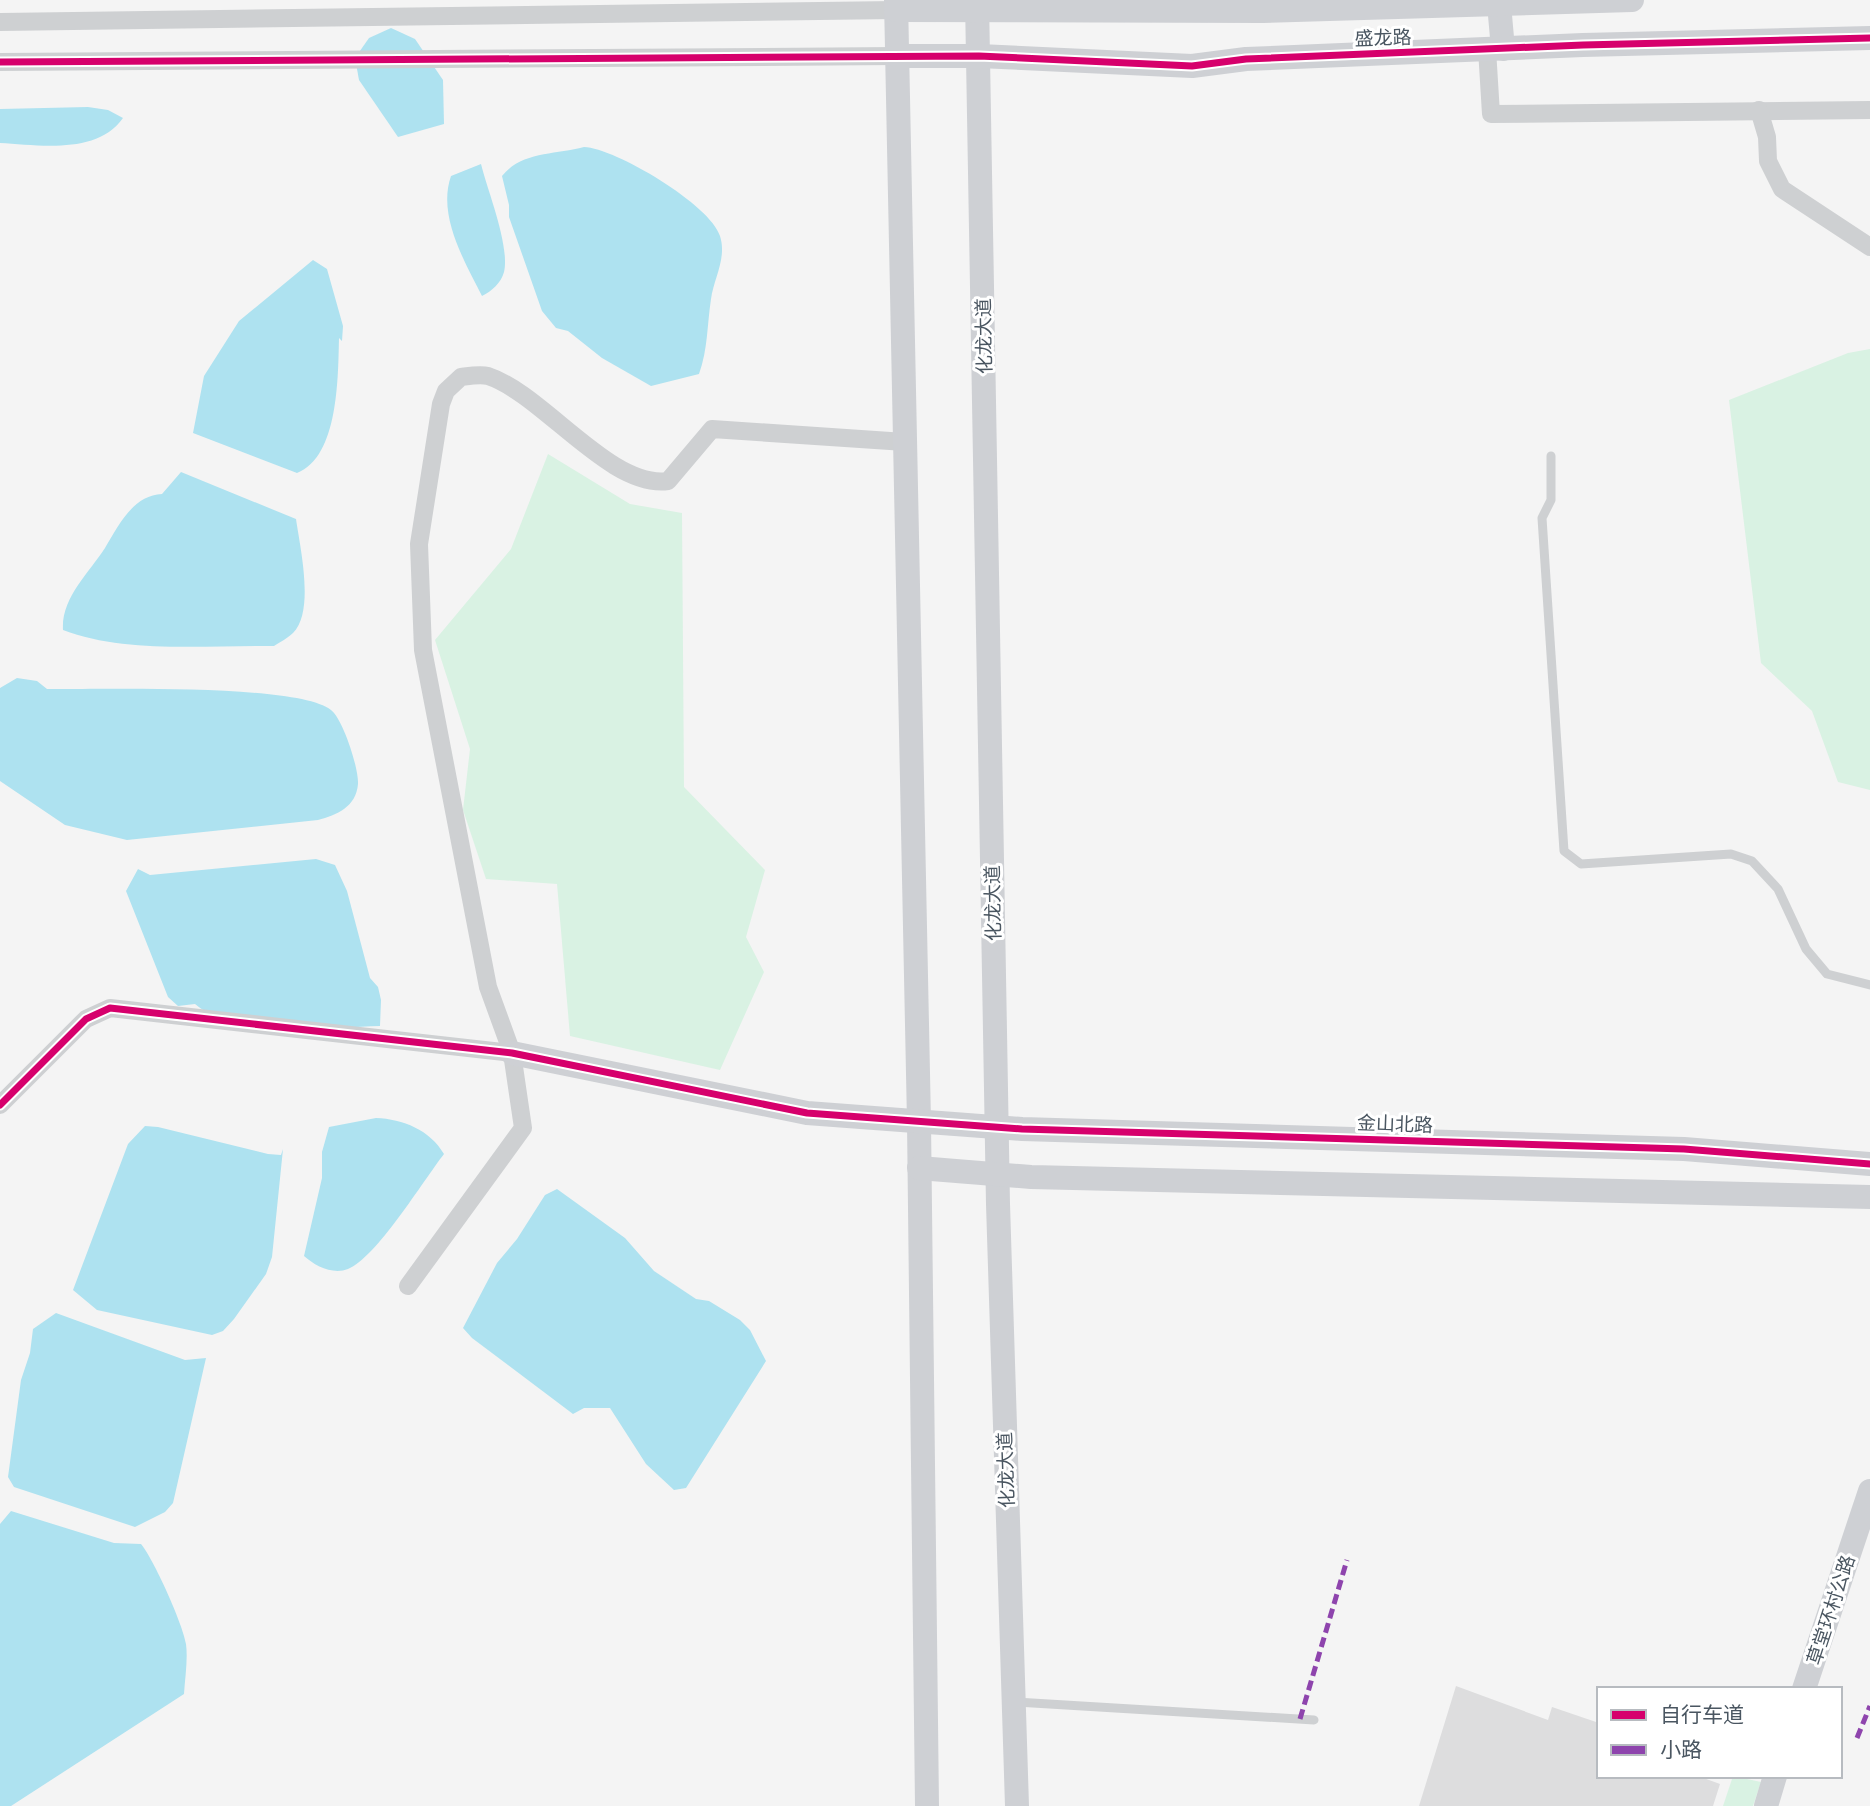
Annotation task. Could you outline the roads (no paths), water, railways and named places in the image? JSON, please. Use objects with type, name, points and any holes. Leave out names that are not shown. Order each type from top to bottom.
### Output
[{"type":"street","name":"盛龙路","points":[[896,5],[1263,11],[1632,0]]},
{"type":"street","points":[[1499,4],[1491,114],[1870,110]]},
{"type":"street","points":[[0,22],[896,5],[919,1122],[927,1806]]},
{"type":"street","name":"化龙大道","points":[[977,5],[996,1125],[1017,1806]]},
{"type":"street","name":"盛龙路","points":[[898,56],[979,56],[1192,66],[1246,59],[1870,38]]},
{"type":"street","points":[[0,62],[898,56]]},
{"type":"street","points":[[1759,110],[1767,137],[1768,161],[1782,189],[1870,247]]},
{"type":"street","points":[[408,1286],[523,1128],[512,1053],[488,987],[423,650],[419,544],[441,404],[446,391],[461,377],[486,375],[511,389],[620,469],[653,483],[668,481],[712,429],[905,442]]},
{"type":"street","points":[[0,1105],[86,1019],[110,1007],[512,1053]]},
{"type":"street","name":"金山北路","points":[[512,1053],[807,1113],[1022,1129],[1684,1149],[1870,1164]]},
{"type":"street","points":[[919,1168],[998,1175],[1870,1197]]},
{"type":"street","name":"草堂环村公路","points":[[1805,1687],[1865,1522],[1870,1491]]},
{"type":"street","points":[[1766,1806],[1774,1778]]},
{"type":"lane","points":[[1551,456],[1551,500],[1542,518],[1564,851],[1581,864],[1731,854],[1752,861],[1778,889],[1806,949],[1827,974],[1870,985]]},
{"type":"lane","points":[[1013,1702],[1314,1720]]},
{"type":"water","points":[[391,28],[415,39],[443,80],[444,124],[398,137],[359,80],[355,58],[369,38]]},
{"type":"water","points":[[88,107],[108,110],[123,118],[112,130],[83,143],[49,146],[0,143],[0,109]]},
{"type":"water","points":[[584,147],[617,157],[660,180],[699,209],[713,223],[720,236],[721,260],[711,299],[706,346],[699,374],[651,386],[602,358],[568,331],[556,328],[542,311],[509,217],[502,176],[519,162],[529,158]]},
{"type":"water","points":[[481,164],[501,234],[505,261],[501,280],[482,296],[455,238],[448,207],[451,176]]},
{"type":"water","points":[[313,260],[327,269],[343,326],[342,341],[339,338],[336,393],[328,433],[311,464],[297,473],[193,433],[204,376],[239,321]]},
{"type":"water","points":[[181,472],[296,519],[303,562],[303,610],[300,623],[293,633],[274,646],[139,645],[87,638],[63,630],[66,607],[71,597],[121,522],[143,500],[162,494]]},
{"type":"water","points":[[17,678],[37,681],[47,689],[240,692],[311,701],[331,710],[340,723],[356,767],[358,784],[354,799],[332,816],[318,820],[127,840],[65,825],[0,781],[0,688]]},
{"type":"water","points":[[316,859],[335,865],[347,891],[370,978],[378,987],[381,1000],[380,1026],[309,1029],[258,1027],[234,1023],[195,1004],[178,1006],[168,997],[126,891],[138,869],[150,875]]},
{"type":"water","points":[[376,1118],[415,1127],[431,1138],[444,1154],[399,1218],[372,1250],[348,1269],[336,1271],[324,1268],[304,1256],[322,1178],[322,1152],[329,1127]]},
{"type":"water","points":[[145,1126],[268,1154],[281,1155],[283,1149],[272,1257],[266,1274],[234,1319],[223,1331],[212,1335],[97,1310],[73,1290],[128,1144]]},
{"type":"water","points":[[557,1189],[625,1238],[654,1271],[696,1299],[709,1301],[740,1320],[750,1330],[766,1361],[686,1488],[674,1490],[646,1464],[610,1408],[584,1408],[573,1414],[472,1338],[463,1328],[497,1263],[517,1239],[545,1195]]},
{"type":"water","points":[[56,1313],[185,1360],[206,1358],[173,1503],[165,1512],[135,1527],[14,1487],[8,1477],[21,1380],[30,1353],[33,1329]]},
{"type":"water","points":[[11,1511],[114,1543],[141,1544],[160,1577],[179,1622],[186,1644],[187,1663],[184,1694],[11,1806],[0,1806],[0,1524]]}]
